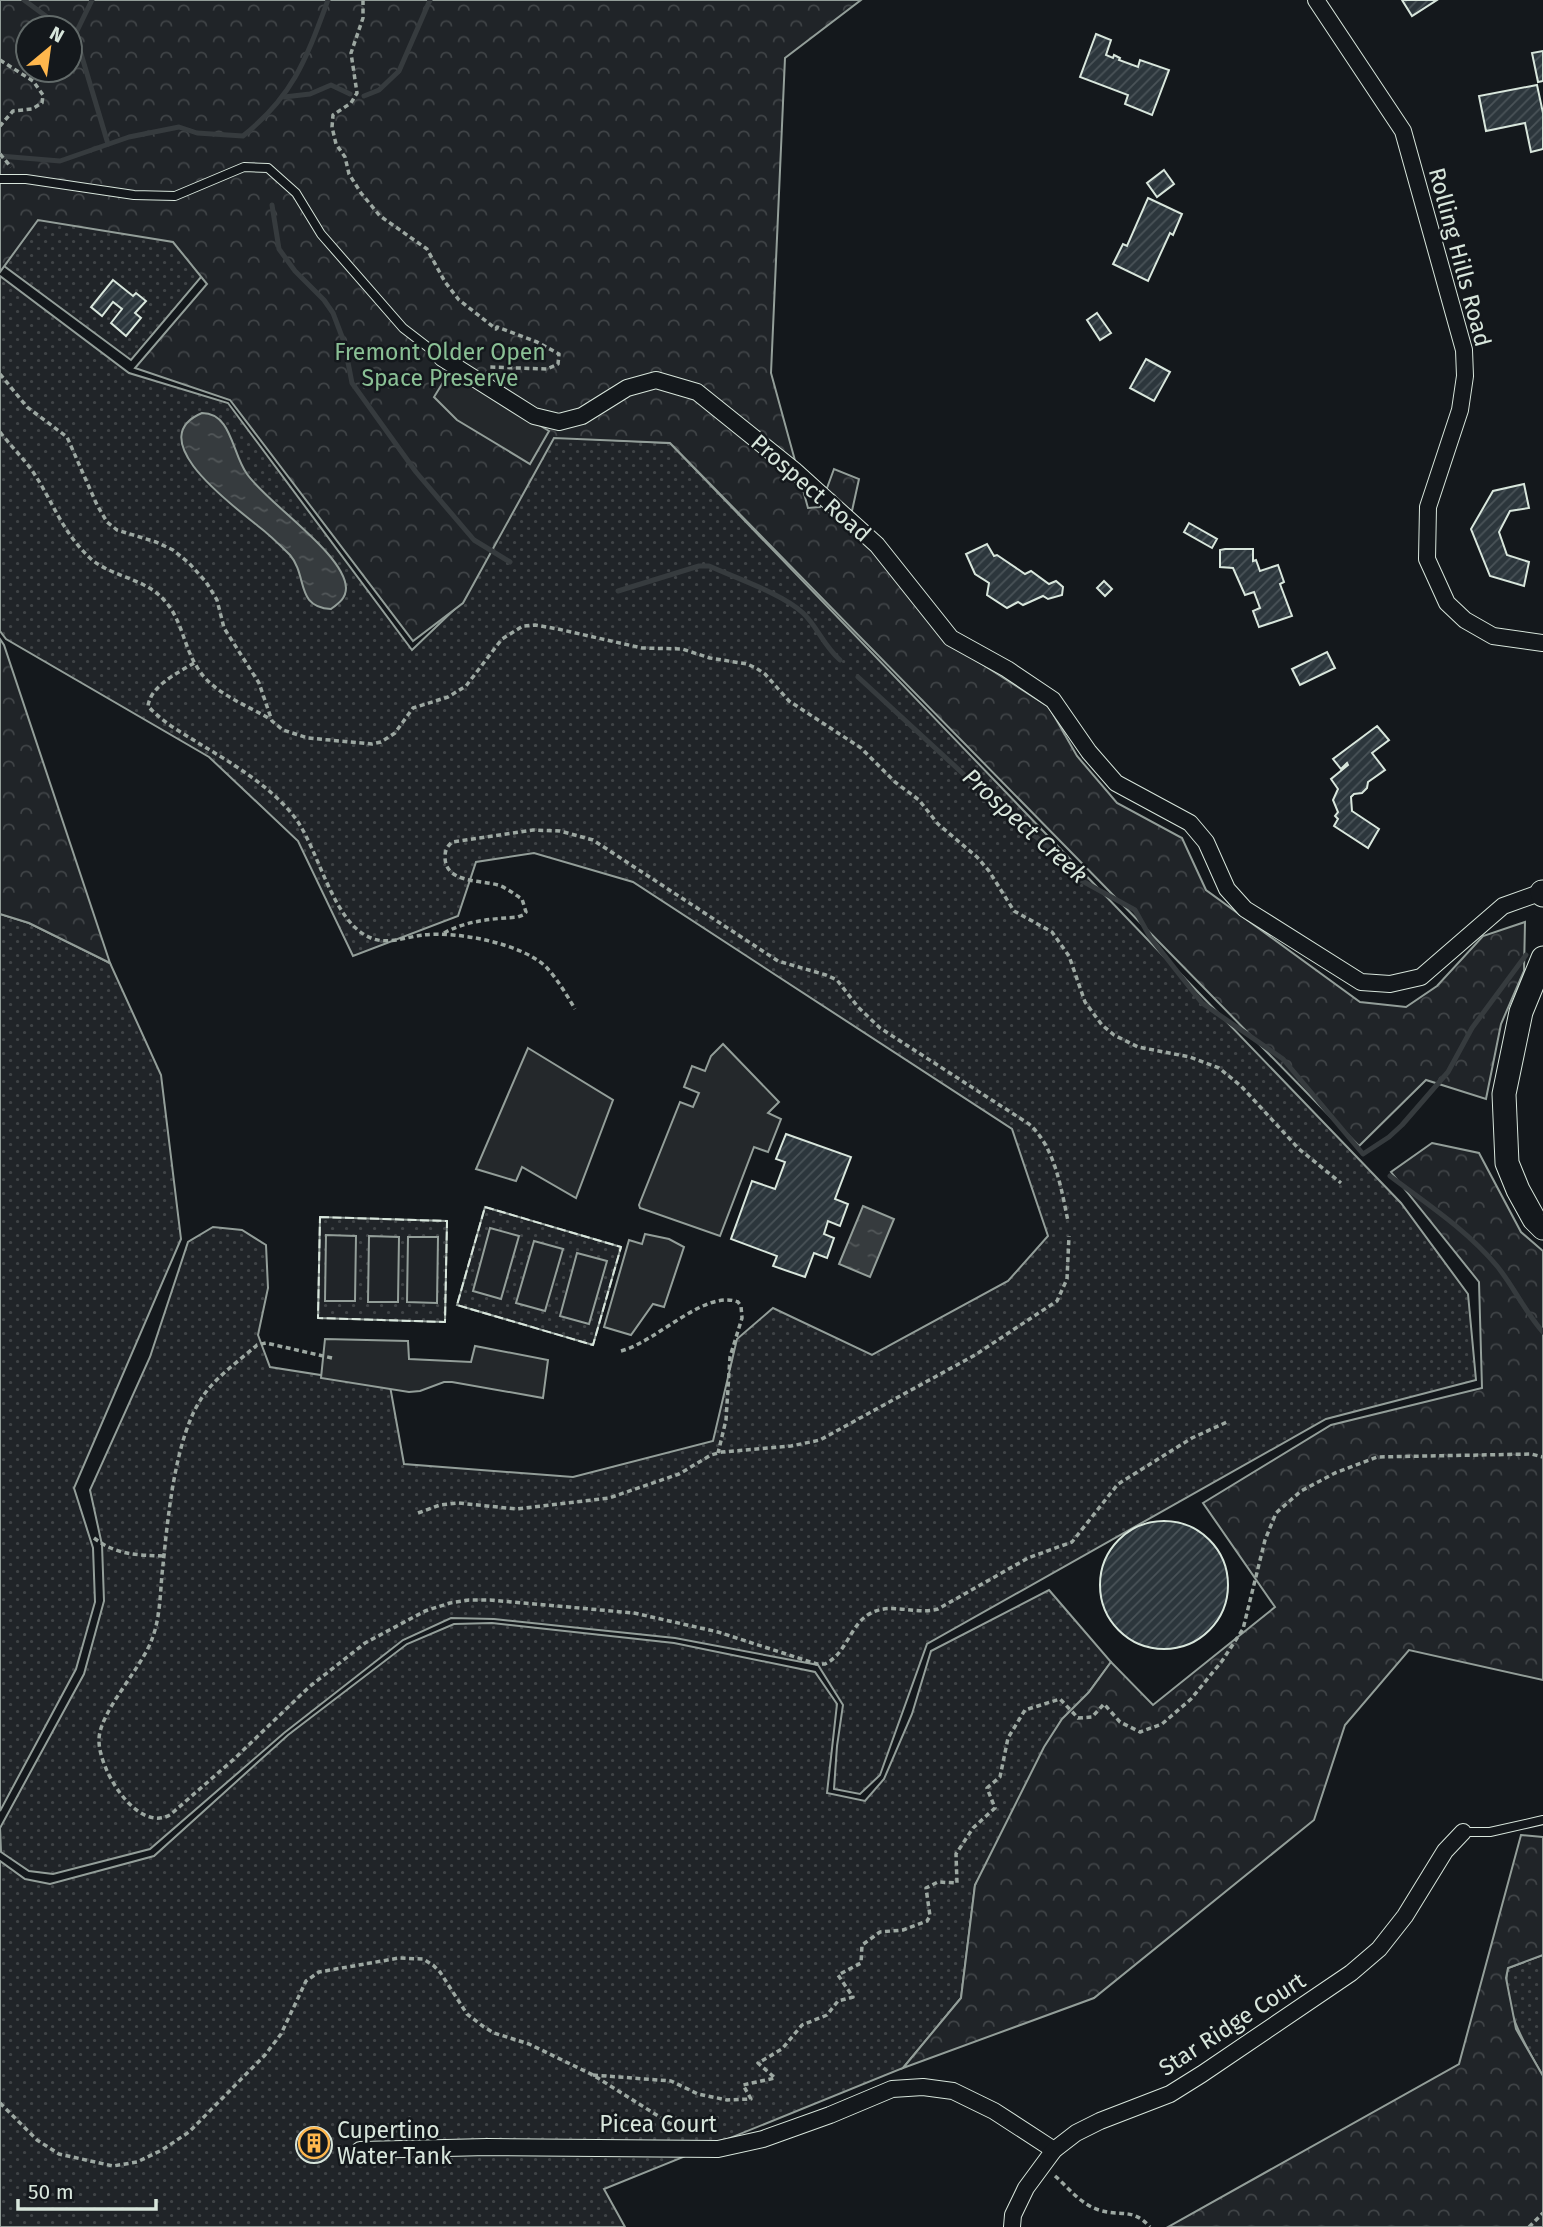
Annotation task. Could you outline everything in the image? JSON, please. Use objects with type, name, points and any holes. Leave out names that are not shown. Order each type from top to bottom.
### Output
[{"type":"street","name":"Rolling Hills Road","points":[[1316,0],[1403,131],[1464,350],[1465,376],[1460,410],[1428,507],[1427,559],[1447,603],[1465,620],[1493,636],[1543,643]]},
{"type":"street","name":"Prospect Road","points":[[442,358],[534,416],[559,422],[582,416],[627,388],[656,380],[697,392],[794,470],[877,545],[951,638],[1007,669],[1053,700],[1089,752],[1116,783],[1189,823],[1206,842],[1227,889],[1245,909],[1361,982],[1391,984],[1421,977],[1503,906],[1543,892]]},
{"type":"street","points":[[1543,958],[1521,1012],[1504,1094],[1507,1163],[1534,1219],[1543,1228]]},
{"type":"street","name":"Star Ridge Court","points":[[1012,2227],[1013,2215],[1026,2188],[1054,2150],[1076,2133],[1170,2094],[1352,1973],[1379,1949],[1445,1851],[1463,1832]]},
{"type":"street","name":"Picea Court","points":[[360,2150],[488,2147],[718,2148],[763,2139],[892,2089],[923,2087],[953,2091],[994,2111],[1054,2150]]},
{"type":"lane","name":"Prospect Road","points":[[0,179],[52,182],[134,195],[176,196],[244,167],[268,169],[296,193],[321,234],[403,328],[442,358]]},
{"type":"lane","points":[[1463,1832],[1490,1832],[1543,1820]]},
{"type":"path","points":[[363,0],[363,18],[351,53],[357,93],[351,103],[333,115],[332,127],[336,145],[345,156],[349,174],[361,193],[380,215],[427,249],[445,282],[459,300],[496,329],[497,327],[527,338],[559,354],[558,364],[547,369],[490,367]]},
{"type":"path","points":[[0,60],[33,81],[43,95],[43,103],[32,109],[13,111],[0,126]]},
{"type":"path","points":[[0,154],[5,162]]},
{"type":"path","points":[[0,374],[27,407],[67,437],[107,522],[117,530],[173,550],[206,582],[216,600],[224,628],[254,673],[272,721]]},
{"type":"path","points":[[0,432],[31,470],[60,520],[88,556],[96,563],[141,583],[163,597],[178,620],[194,663],[201,674],[283,730],[308,738],[372,744],[381,742],[395,733],[413,708],[448,697],[466,686],[502,639],[523,626],[558,629],[642,648],[682,649],[756,668],[799,709],[861,748],[977,857],[1014,911],[1052,932],[1069,956],[1085,1002],[1102,1026],[1139,1047],[1190,1057],[1219,1068],[1241,1086],[1299,1149],[1341,1183]]},
{"type":"path","points":[[194,663],[163,683],[149,700],[148,706],[285,805],[311,844],[345,918],[360,933],[384,941],[444,933],[503,945],[525,953],[543,964],[575,1009]]},
{"type":"path","points":[[444,933],[459,925],[478,920],[518,917],[526,912],[522,899],[507,889],[452,873],[445,859],[447,846],[452,842],[533,830],[560,831],[593,840],[771,957],[837,980],[863,1013],[880,1028],[1029,1124],[1042,1138],[1048,1150],[1068,1221]]},
{"type":"path","points":[[418,1513],[440,1505],[458,1503],[516,1509],[610,1498],[679,1474],[718,1453],[791,1446],[820,1440],[975,1355],[1057,1301],[1067,1279],[1069,1236]]},
{"type":"path","points":[[621,1351],[635,1348],[706,1303],[723,1299],[738,1302],[742,1318],[730,1357],[726,1420],[718,1453]]},
{"type":"path","points":[[332,1358],[266,1343],[257,1345],[207,1391],[194,1412],[179,1457],[169,1508],[156,1629],[152,1641],[102,1725],[98,1740],[100,1755],[117,1789],[142,1813],[152,1818],[163,1818],[234,1759],[309,1687],[365,1643],[425,1611],[468,1600],[573,1606],[634,1614],[718,1632],[817,1664],[825,1664],[842,1651],[859,1623],[875,1610],[938,1609],[1028,1558],[1072,1542],[1118,1484],[1192,1438],[1227,1422]]},
{"type":"path","points":[[593,2076],[671,2081],[698,2094],[727,2101],[751,2099],[743,2085],[775,2078],[758,2063],[782,2049],[802,2025],[827,2015],[838,2001],[853,1997],[838,1975],[861,1963],[862,1945],[880,1932],[903,1930],[927,1921],[930,1916],[926,1888],[938,1882],[957,1883],[956,1854],[973,1828],[995,1808],[987,1788],[1000,1777],[1008,1738],[1025,1710],[1060,1699],[1078,1718],[1092,1717],[1104,1704],[1120,1722],[1140,1732],[1162,1724],[1191,1699],[1222,1661],[1243,1629],[1265,1540],[1276,1513],[1301,1491],[1335,1473],[1377,1457],[1531,1454],[1543,1457]]},
{"type":"path","points":[[94,1538],[108,1549],[118,1552],[164,1556]]},
{"type":"path","points":[[0,2104],[37,2140],[59,2154],[113,2166],[136,2162],[162,2150],[189,2132],[265,2055],[281,2034],[306,1980],[319,1972],[399,1958],[422,1959],[440,1972],[467,2014],[484,2027],[529,2044],[593,2076],[654,2116],[718,2148]]},
{"type":"path","points":[[1042,2165],[1082,2202],[1100,2211],[1131,2213],[1142,2218],[1150,2227]]},
{"type":"path","points":[[1529,2227],[1543,2213]]},
{"type":"green space","name":"Fremont Older Open Space Preserve","points":[[0,0],[436,0],[555,437],[670,443],[1401,1203],[1468,1294],[1476,1380],[1326,1419],[927,1644],[880,1775],[860,1794],[834,1789],[843,1705],[818,1665],[675,1638],[494,1619],[451,1618],[403,1640],[284,1733],[150,1849],[53,1874],[29,1871],[1,1852],[0,1828],[84,1674],[104,1601],[102,1545],[90,1490],[150,1357],[188,1242],[213,1227],[242,1230],[266,1245],[268,1288],[258,1335],[270,1367],[390,1386],[404,1464],[573,1477],[713,1441],[737,1339],[773,1308],[872,1355],[1008,1281],[1048,1236],[1012,1129],[633,882],[534,853],[476,862],[458,916],[353,956],[298,841],[209,757],[6,639],[0,631],[0,276],[129,373],[228,403],[412,650],[462,602],[228,245],[131,360],[0,263]]},
{"type":"green space","name":"Fremont Older Open Space Preserve","points":[[0,0],[861,0],[785,58],[771,373],[808,508],[820,507],[834,469],[859,479],[850,520],[946,641],[1049,707],[1077,756],[1117,803],[1182,838],[1206,890],[1360,1002],[1406,1007],[1437,986],[1483,936],[1525,922],[1524,971],[1501,1024],[1486,1099],[1426,1080],[1359,1146],[670,443],[554,438],[463,603],[413,641],[230,400],[135,368],[207,284],[173,242],[38,220],[0,272]]},
{"type":"green space","points":[[0,639],[110,963],[29,923],[0,914]]},
{"type":"green space","points":[[0,914],[29,923],[110,963],[161,1075],[181,1239],[74,1488],[93,1548],[95,1602],[76,1669],[0,1811]]},
{"type":"green space","points":[[1432,1143],[1479,1153],[1521,1232],[1543,1251],[1543,1680],[1409,1650],[1345,1725],[1314,1820],[1094,1998],[903,2068],[961,1998],[975,1885],[1044,1747],[1062,1719],[1089,1692],[1111,1662],[1153,1705],[1275,1607],[1203,1503],[1331,1425],[1482,1388],[1479,1282],[1391,1172]]},
{"type":"green space","points":[[485,1207],[621,1247],[593,1345],[457,1305]]},
{"type":"green space","points":[[320,1217],[447,1221],[445,1322],[318,1318]]},
{"type":"green space","points":[[490,1228],[519,1236],[501,1299],[473,1291]]},
{"type":"green space","points":[[326,1235],[356,1236],[355,1301],[325,1301]]},
{"type":"green space","points":[[369,1236],[399,1237],[398,1302],[368,1302]]},
{"type":"green space","points":[[408,1237],[438,1237],[437,1303],[407,1302]]},
{"type":"green space","points":[[534,1241],[563,1249],[545,1311],[516,1303]]},
{"type":"green space","points":[[577,1253],[607,1261],[589,1324],[560,1316]]},
{"type":"green space","points":[[1049,1590],[1111,1662],[1089,1692],[975,1885],[961,1998],[903,2068],[604,2189],[625,2227],[0,2227],[0,1861],[25,1879],[50,1884],[154,1856],[288,1735],[407,1644],[454,1624],[492,1623],[674,1643],[815,1672],[837,1704],[827,1793],[865,1801],[884,1779],[912,1714],[931,1651]]},
{"type":"green space","points":[[1521,1835],[1543,1837],[1543,1955],[1508,1968],[1506,1978],[1516,2029],[1543,2076],[1543,2227],[1168,2227],[1459,2064]]},
{"type":"green space","points":[[1543,1955],[1543,2076],[1516,2024],[1507,1995],[1506,1981],[1508,1968]]},
{"type":"shaded area","points":[[450,371],[549,431],[530,464],[457,420],[434,397]]},
{"type":"shaded area","points":[[723,1044],[779,1102],[768,1113],[781,1119],[768,1152],[754,1147],[720,1236],[640,1208],[639,1205],[680,1102],[693,1107],[699,1093],[684,1087],[692,1066],[705,1071],[711,1056]]},
{"type":"shaded area","points":[[528,1048],[613,1100],[576,1198],[522,1167],[516,1181],[476,1169]]},
{"type":"shaded area","points":[[645,1234],[669,1239],[684,1247],[664,1307],[653,1304],[631,1335],[604,1327],[629,1240],[642,1244]]},
{"type":"shaded area","points":[[325,1339],[408,1341],[409,1359],[471,1362],[475,1346],[548,1360],[543,1398],[452,1382],[409,1392],[321,1378]]},
{"type":"water","points":[[202,413],[220,420],[247,474],[333,560],[342,575],[346,592],[331,609],[312,603],[290,555],[214,489],[186,455],[181,439],[186,425]]},
{"type":"water","points":[[863,1206],[894,1219],[870,1277],[839,1264]]},
{"type":"building","points":[[1402,0],[1437,0],[1412,16]]},
{"type":"building","points":[[1096,34],[1111,40],[1106,55],[1113,58],[1114,55],[1120,58],[1119,60],[1138,67],[1140,60],[1169,70],[1152,115],[1125,104],[1128,95],[1080,77]]},
{"type":"building","points":[[1543,51],[1543,81],[1538,82],[1532,53]]},
{"type":"building","points":[[1537,85],[1543,113],[1543,149],[1531,152],[1525,123],[1486,131],[1479,96]]},
{"type":"building","points":[[1164,170],[1174,184],[1157,197],[1147,183]]},
{"type":"building","points":[[1148,198],[1182,214],[1173,235],[1170,233],[1148,281],[1113,264],[1123,244],[1127,246]]},
{"type":"building","points":[[113,280],[133,296],[136,293],[146,301],[135,313],[141,318],[126,336],[111,323],[122,309],[113,302],[102,316],[91,307]]},
{"type":"building","points":[[1097,313],[1111,333],[1100,340],[1087,320]]},
{"type":"building","points":[[1146,359],[1170,372],[1154,401],[1130,388]]},
{"type":"building","points":[[1524,484],[1529,508],[1510,511],[1499,532],[1507,555],[1529,562],[1524,586],[1490,576],[1471,529],[1493,491]]},
{"type":"building","points":[[1189,523],[1217,539],[1212,548],[1184,532]]},
{"type":"building","points":[[987,544],[994,556],[997,555],[1025,574],[1031,571],[1049,584],[1056,581],[1063,587],[1062,595],[1048,599],[1043,596],[1023,605],[1018,602],[1007,608],[987,595],[989,583],[975,574],[966,554]]},
{"type":"building","points":[[1253,549],[1253,561],[1256,560],[1260,571],[1278,565],[1284,582],[1280,584],[1292,616],[1259,627],[1253,611],[1260,608],[1254,592],[1245,595],[1233,568],[1220,567],[1220,550]]},
{"type":"building","points":[[1104,581],[1112,589],[1105,596],[1097,588]]},
{"type":"building","points":[[1327,652],[1335,668],[1300,685],[1292,669]]},
{"type":"building","points":[[1377,726],[1389,740],[1372,753],[1385,770],[1368,782],[1362,793],[1351,797],[1352,811],[1379,829],[1368,848],[1334,826],[1338,812],[1333,800],[1338,789],[1331,779],[1348,765],[1347,763],[1341,769],[1333,759]]},
{"type":"building","points":[[786,1134],[851,1157],[835,1199],[848,1204],[840,1226],[828,1221],[824,1234],[834,1238],[827,1258],[814,1253],[805,1277],[773,1266],[777,1256],[731,1239],[752,1181],[775,1189],[785,1162],[776,1159]]},
{"type":"building","points":[[1164,1521],[1188,1526],[1209,1540],[1223,1561],[1228,1585],[1223,1609],[1209,1630],[1188,1644],[1164,1649],[1140,1644],[1119,1630],[1105,1609],[1100,1585],[1105,1561],[1119,1540],[1140,1526]]},
{"type":"building","name":"Cupertino Water Tank","points":[[314,2127],[327,2132],[332,2145],[327,2158],[314,2163],[301,2158],[296,2145],[301,2132]]},
{"type":"waterway","points":[[24,0],[43,14]]},
{"type":"waterway","points":[[84,16],[92,0]]},
{"type":"waterway","name":"Prospect Creek","points":[[0,156],[60,161],[129,137],[179,127],[197,133],[243,136],[287,91],[305,58],[328,0]]},
{"type":"waterway","points":[[364,96],[379,90],[399,71],[430,0]]},
{"type":"waterway","points":[[84,64],[108,144]]},
{"type":"waterway","points":[[284,97],[310,94],[331,85],[350,94]]},
{"type":"waterway","name":"Prospect Creek","points":[[272,205],[279,249],[333,313],[344,342],[352,383],[416,472],[474,540],[510,562]]},
{"type":"waterway","name":"Prospect Creek","points":[[618,591],[699,566],[709,566],[772,593],[794,606],[808,618],[840,660]]},
{"type":"waterway","name":"Prospect Creek","points":[[858,677],[971,781],[1048,847],[1075,877],[1135,910],[1150,937],[1202,1003],[1283,1059],[1363,1154],[1402,1125],[1448,1072],[1472,1028],[1526,955]]},
{"type":"waterway","name":"Prospect Creek","points":[[1390,1176],[1446,1218],[1485,1253],[1543,1332]]},
{"type":"fence","points":[[485,1207],[621,1247],[593,1345],[457,1305],[485,1207]]},
{"type":"fence","points":[[320,1217],[447,1221],[445,1322],[318,1318],[320,1217]]},
{"type":"place","name":"Cupertino Water Tank","points":[[314,2143]]}]
